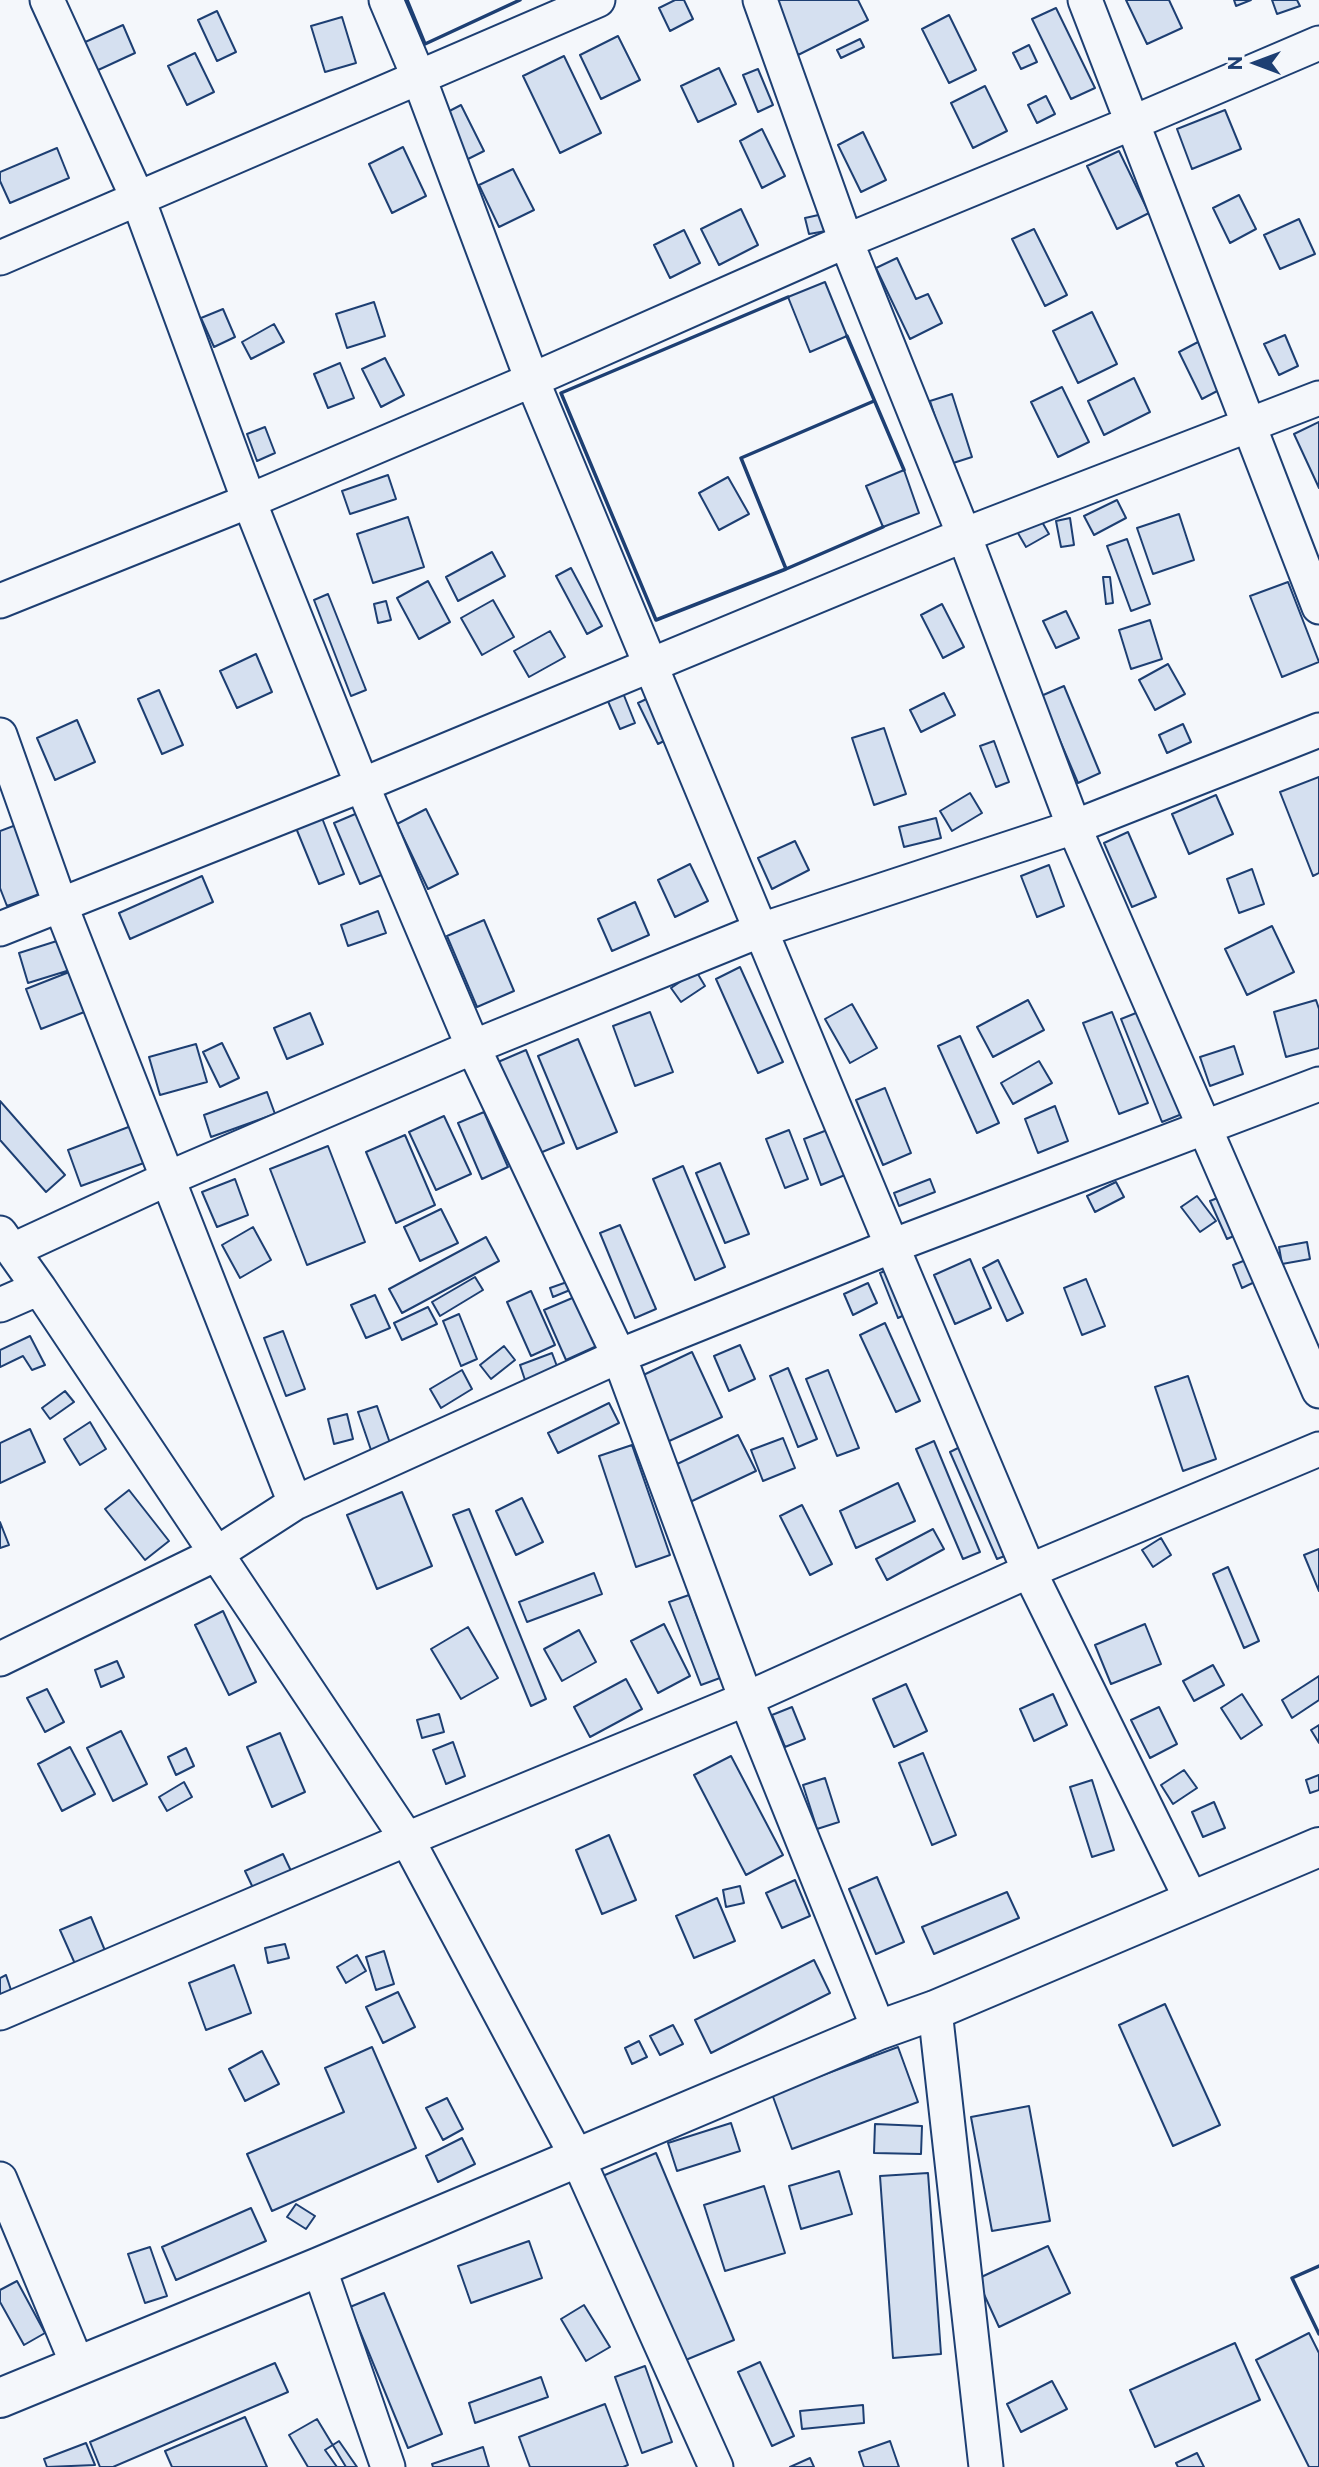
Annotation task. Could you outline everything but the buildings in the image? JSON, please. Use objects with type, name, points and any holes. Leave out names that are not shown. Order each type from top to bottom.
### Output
[{"type":"main road","points":[[0,2398],[319,2267],[879,2030],[935,2010],[1319,1847]]},
{"type":"street","points":[[47,0],[138,199],[249,501],[362,785],[473,1047],[619,1356],[746,1699],[879,2030]]},
{"type":"street","points":[[386,0],[419,78],[532,380],[892,1246],[1030,1571],[1192,1901]]},
{"type":"street","points":[[0,258],[598,0]]},
{"type":"street","points":[[760,0],[846,241],[964,535],[1074,827],[1319,1391]]},
{"type":"street","points":[[1085,0],[1319,607]]},
{"type":"street","points":[[0,601],[249,501],[846,241],[1319,43]]},
{"type":"street","points":[[0,929],[362,785],[964,535],[1319,398]]},
{"type":"street","points":[[716,2467],[577,2157],[407,1839],[7,1241],[169,1178],[473,1047],[761,930],[1074,827],[1319,730]]},
{"type":"street","points":[[0,735],[60,904],[295,1503]]},
{"type":"street","points":[[0,1659],[216,1554],[295,1503],[619,1356],[892,1246],[1319,1084]]},
{"type":"street","points":[[0,1305],[39,1288]]},
{"type":"street","points":[[0,2013],[407,1839],[746,1699],[1030,1571],[1319,1450]]},
{"type":"street","points":[[935,2010],[986,2467]]},
{"type":"street","points":[[0,2179],[78,2366]]},
{"type":"street","points":[[319,2267],[388,2467]]},
{"type":"wall","points":[[407,0],[425,44],[520,0]]},
{"type":"wall","points":[[788,297],[561,393],[656,620],[883,527]]},
{"type":"wall","points":[[847,336],[904,470]]},
{"type":"wall","points":[[786,569],[741,458],[874,401]]},
{"type":"wall","points":[[1319,2266],[1292,2278],[1319,2334]]}]
